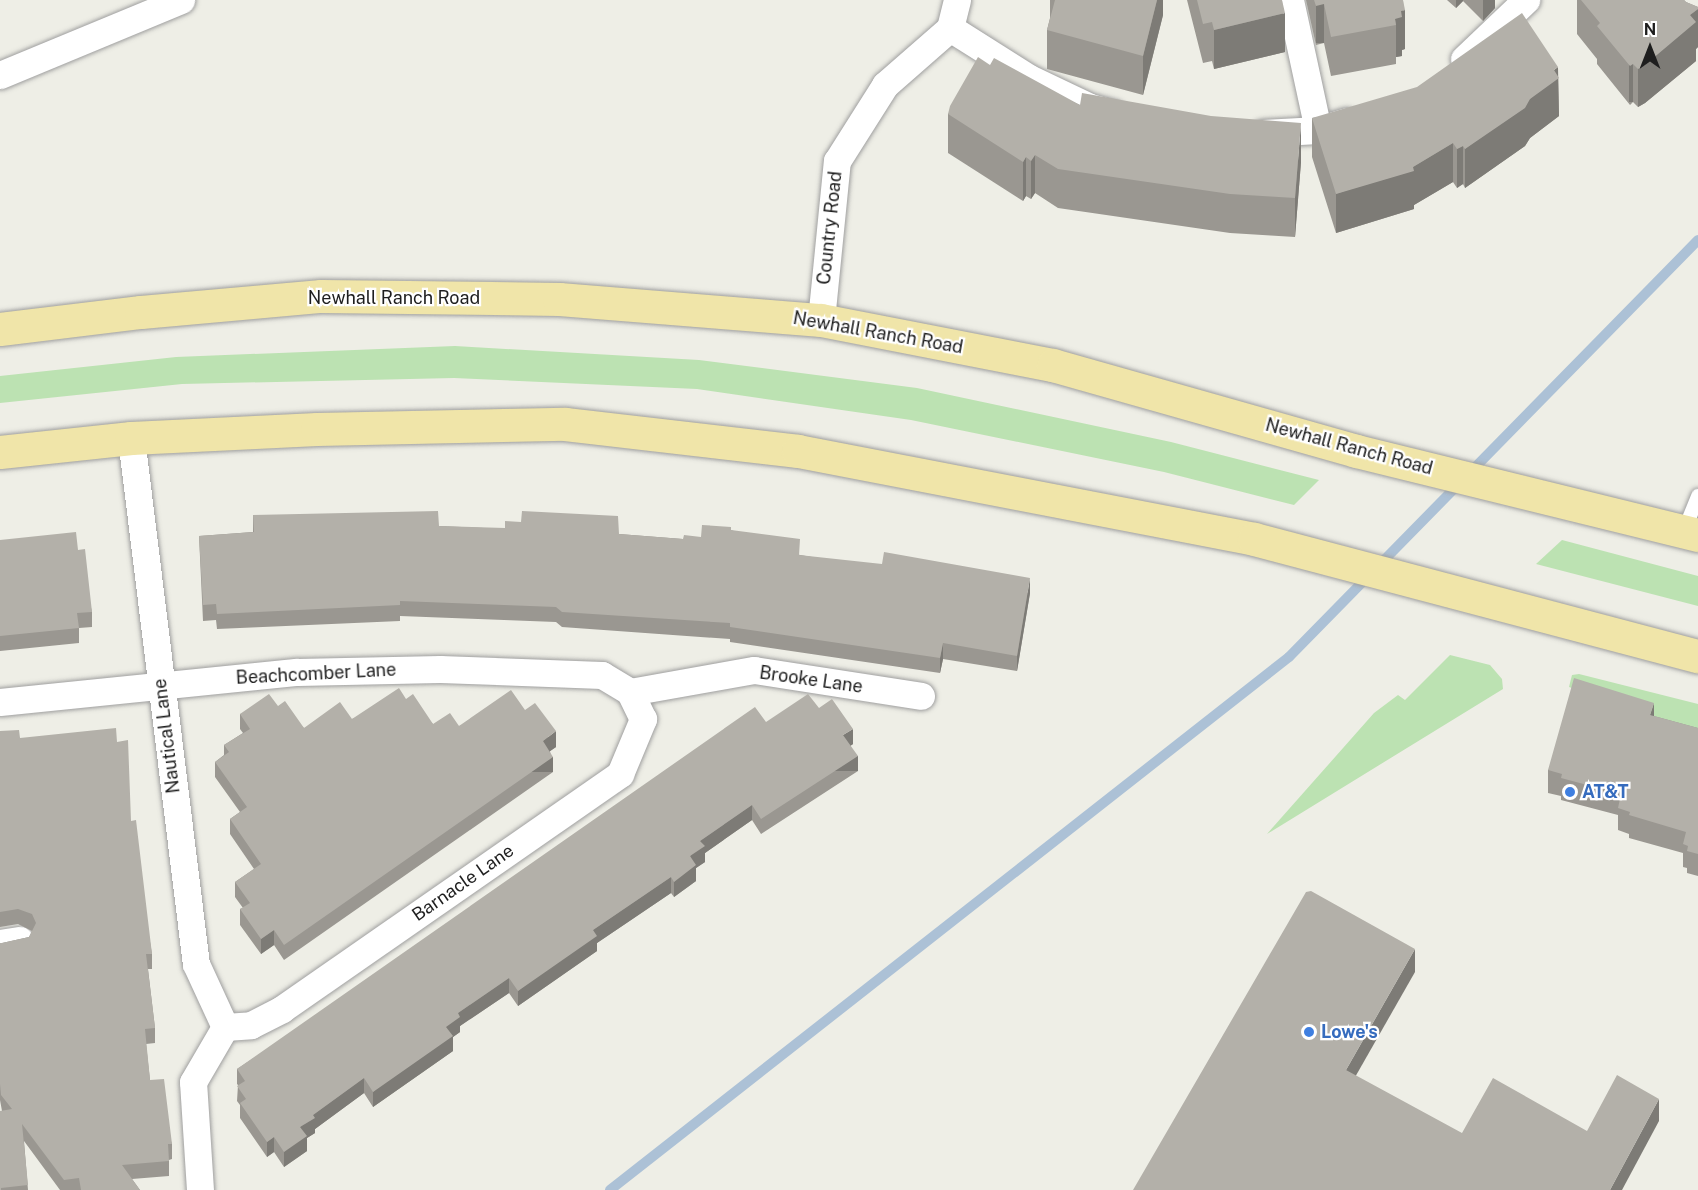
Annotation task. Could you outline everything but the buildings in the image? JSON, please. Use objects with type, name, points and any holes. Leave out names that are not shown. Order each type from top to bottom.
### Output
[{"type":"main road","name":"Newhall Ranch Road","points":[[0,329],[141,312],[321,296],[559,299],[821,320],[1053,365],[1356,450],[1594,511],[1691,533]]},
{"type":"main road","points":[[0,452],[131,438],[317,429],[565,424],[798,451],[1254,539],[1503,607],[1698,656]]},
{"type":"street","points":[[0,75],[182,0]]},
{"type":"street","points":[[957,0],[950,28],[1029,78],[1090,107],[1142,120]]},
{"type":"street","points":[[1290,0],[1318,130]]},
{"type":"street","points":[[1444,74],[1472,54],[1526,0]]},
{"type":"street","name":"Country Road","points":[[821,320],[837,162],[885,85],[950,28]]},
{"type":"street","points":[[1234,135],[1318,130],[1374,113]]},
{"type":"street","name":"Nautical Lane","points":[[131,438],[195,964],[225,1028]]},
{"type":"street","name":"Beachcomber Lane","points":[[0,702],[297,672],[440,669],[602,675],[630,692]]},
{"type":"street","name":"Brooke Lane","points":[[630,692],[754,670],[921,696]]},
{"type":"street","name":"Barnacle Lane","points":[[225,1028],[251,1025],[282,1009],[620,774],[643,719],[630,692]]},
{"type":"street","points":[[200,1190],[193,1082],[225,1028]]},
{"type":"lane","points":[[1691,533],[1698,496]]},
{"type":"green space","points":[[455,346],[699,360],[917,388],[1171,442],[1319,480],[1294,505],[1164,472],[911,420],[697,389],[454,378],[182,384],[0,403],[0,376],[176,357]]},
{"type":"green space","points":[[1562,540],[1698,576],[1698,606],[1536,564]]},
{"type":"green space","points":[[1450,655],[1490,665],[1502,679],[1503,689],[1267,834],[1374,713],[1398,695],[1405,700]]},
{"type":"green space","points":[[1579,674],[1698,704],[1698,731],[1569,687],[1572,675]]},
{"type":"waterway","points":[[610,1190],[1289,657],[1698,240]]},
{"type":"place","name":"AT&T","points":[[1570,792]]},
{"type":"place","name":"Lowe's","points":[[1309,1032]]}]
